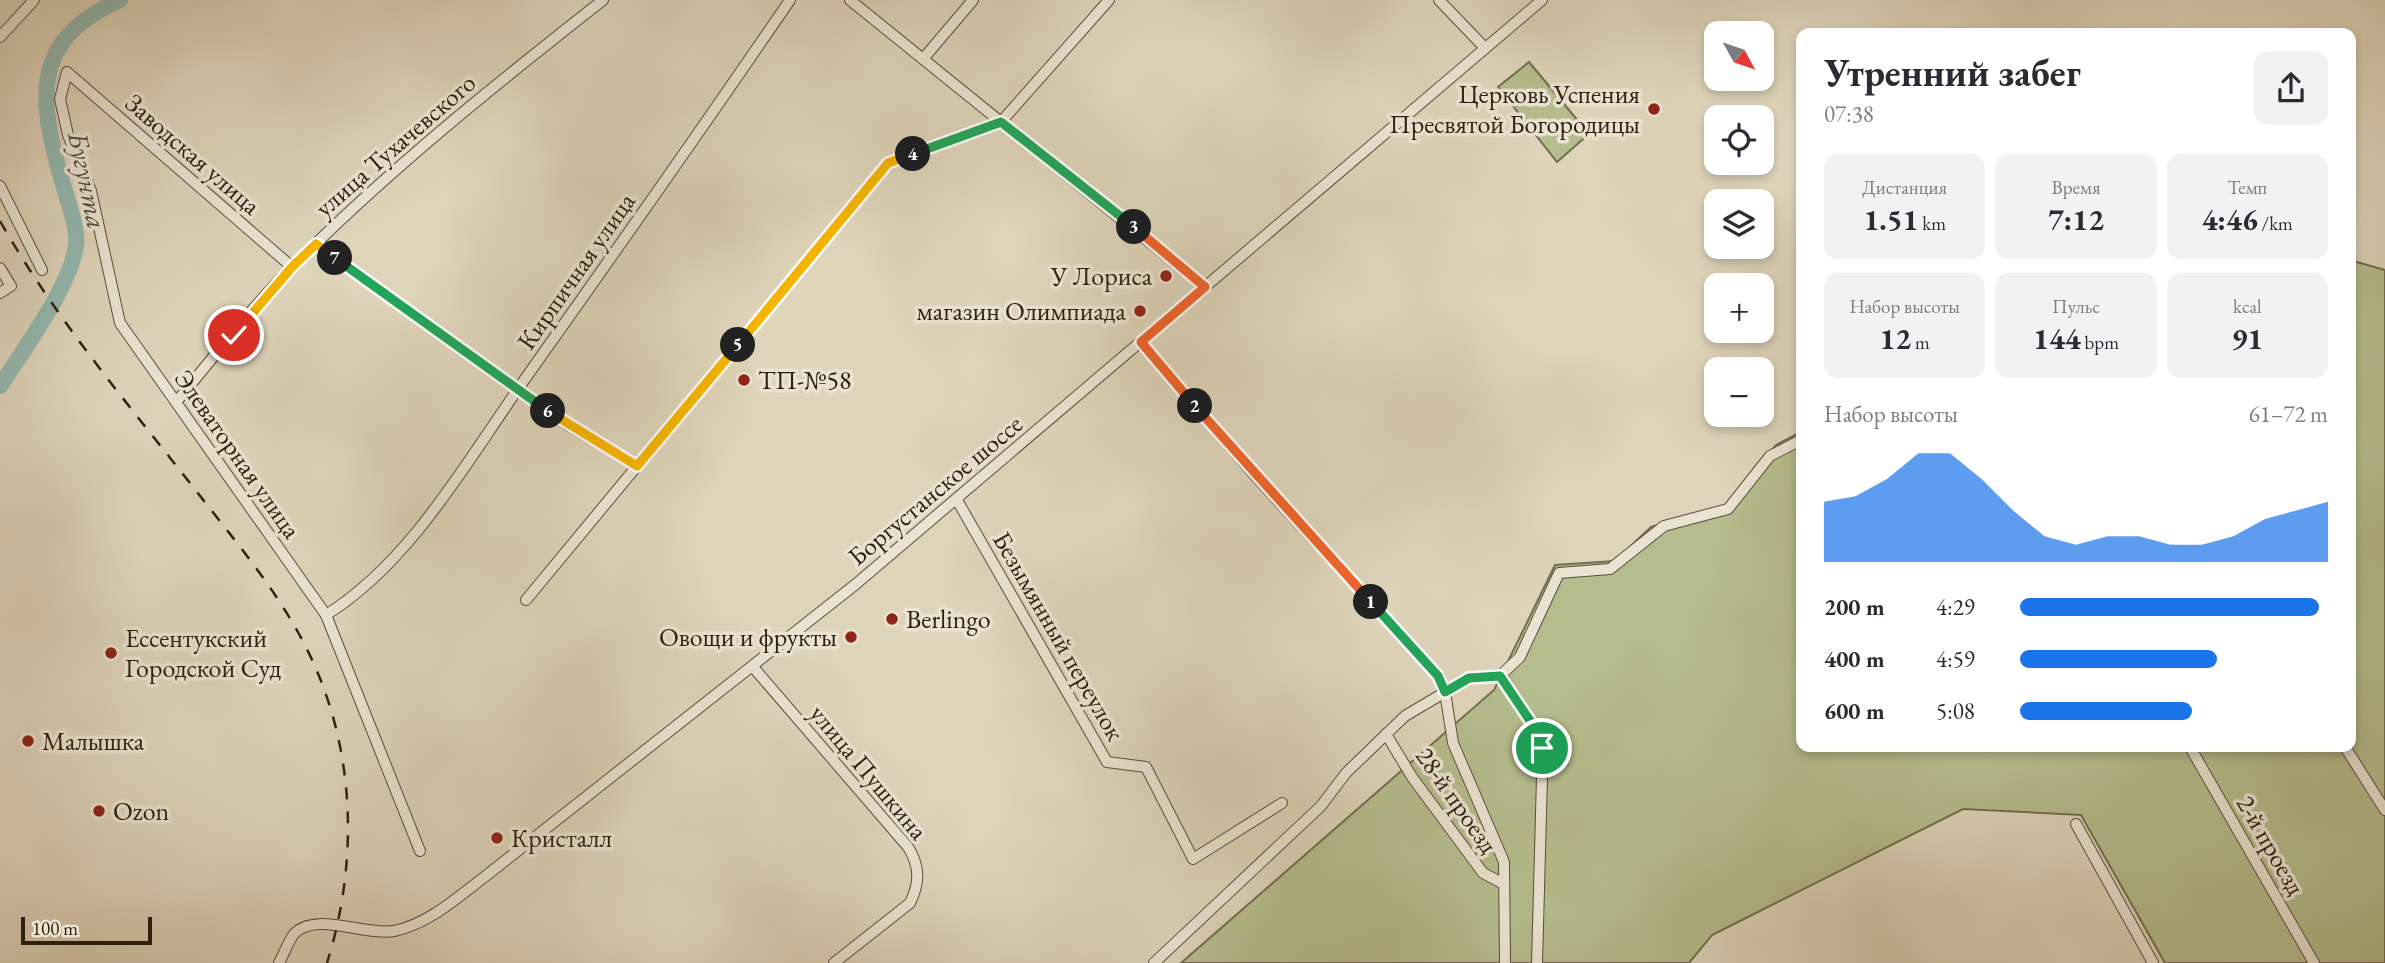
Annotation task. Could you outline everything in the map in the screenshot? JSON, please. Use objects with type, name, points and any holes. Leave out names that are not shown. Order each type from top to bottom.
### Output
[{"type":"street","points":[[0,37],[34,0]]},
{"type":"street","name":"улица Тухачевского","points":[[176,402],[292,267],[316,244],[450,121],[603,0]]},
{"type":"street","name":"Кирпичная улица","points":[[326,615],[346,603],[418,529],[790,0]]},
{"type":"street","points":[[850,0],[1205,287]]},
{"type":"street","points":[[923,59],[973,0]]},
{"type":"street","points":[[526,600],[888,163],[1001,122],[1109,0]]},
{"type":"street","points":[[1439,0],[1485,48]]},
{"type":"street","name":"Боргустанское шоссе","points":[[279,963],[295,934],[316,923],[381,932],[396,931],[427,918],[487,875],[753,667],[957,499],[1542,0]]},
{"type":"street","name":"Заводская улица","points":[[67,72],[292,267]]},
{"type":"street","name":"Элеваторная улица","points":[[67,72],[60,99],[68,135],[91,191],[120,323],[326,615],[420,851]]},
{"type":"street","points":[[0,186],[42,270]]},
{"type":"street","points":[[316,244],[565,423],[637,466]]},
{"type":"street","points":[[0,268],[12,286],[0,293]]},
{"type":"street","points":[[1141,342],[1258,479],[1438,676],[1445,692],[1453,743],[1504,862],[1504,884]]},
{"type":"street","points":[[1154,963],[1321,806],[1346,773],[1405,716],[1469,678],[1500,676],[1520,657],[1559,573],[1610,569],[1664,526],[1728,509],[1770,456],[1796,443]]},
{"type":"street","name":"Безымянный переулок","points":[[957,499],[1107,762],[1146,767],[1193,859],[1282,803]]},
{"type":"street","name":"улица Пушкина","points":[[753,667],[908,847],[917,862],[916,891],[910,903],[834,963]]},
{"type":"street","points":[[1500,676],[1543,740],[1537,963]]},
{"type":"street","name":"28-й проезд","points":[[1386,734],[1412,777],[1483,873],[1504,884],[1505,963]]},
{"type":"street","name":"2-й проезд","points":[[2193,752],[2314,963]]},
{"type":"street","points":[[2348,752],[2385,810]]},
{"type":"street","points":[[2076,824],[2154,963]]},
{"type":"green space","points":[[1529,62],[1589,134],[1557,162],[1498,87]]},
{"type":"green space","points":[[2356,262],[2385,270],[2385,963],[2165,963],[2081,815],[1963,809],[1712,935],[1689,963],[1181,963],[1494,690],[1555,565],[1615,561],[1651,527],[1725,507],[1776,445],[1796,435],[1796,752],[2356,752]]},
{"type":"waterway","name":"Бугунта","points":[[0,386],[56,298],[76,246],[74,224],[49,129],[46,103],[48,78],[55,56],[68,35],[90,17],[120,0]]},
{"type":"railway","points":[[0,221],[68,326],[264,579],[299,634],[318,673],[332,713],[347,796],[345,880],[327,963]]},
{"type":"place","name":"Церковь Успения Пресвятой Богородицы","points":[[1654,109]]},
{"type":"place","name":"У Лориса","points":[[1166,276]]},
{"type":"place","name":"магазин Олимпиада","points":[[1140,311]]},
{"type":"place","name":"ТП-№58","points":[[744,380]]},
{"type":"place","name":"Berlingo","points":[[892,619]]},
{"type":"place","name":"Овощи и фрукты","points":[[851,637]]},
{"type":"place","name":"Ессентукский Городской Суд","points":[[111,653]]},
{"type":"place","name":"Малышка","points":[[28,741]]},
{"type":"place","name":"Ozon","points":[[99,811]]},
{"type":"place","name":"Кристалл","points":[[497,838]]},
{"type":"route","points":[[234,335],[292,267],[316,244],[565,423],[637,466],[888,163],[1001,122],[1116,212],[1205,287],[1141,342],[1258,479],[1438,676],[1445,692],[1469,678],[1500,676],[1543,740],[1542,748]]}]
